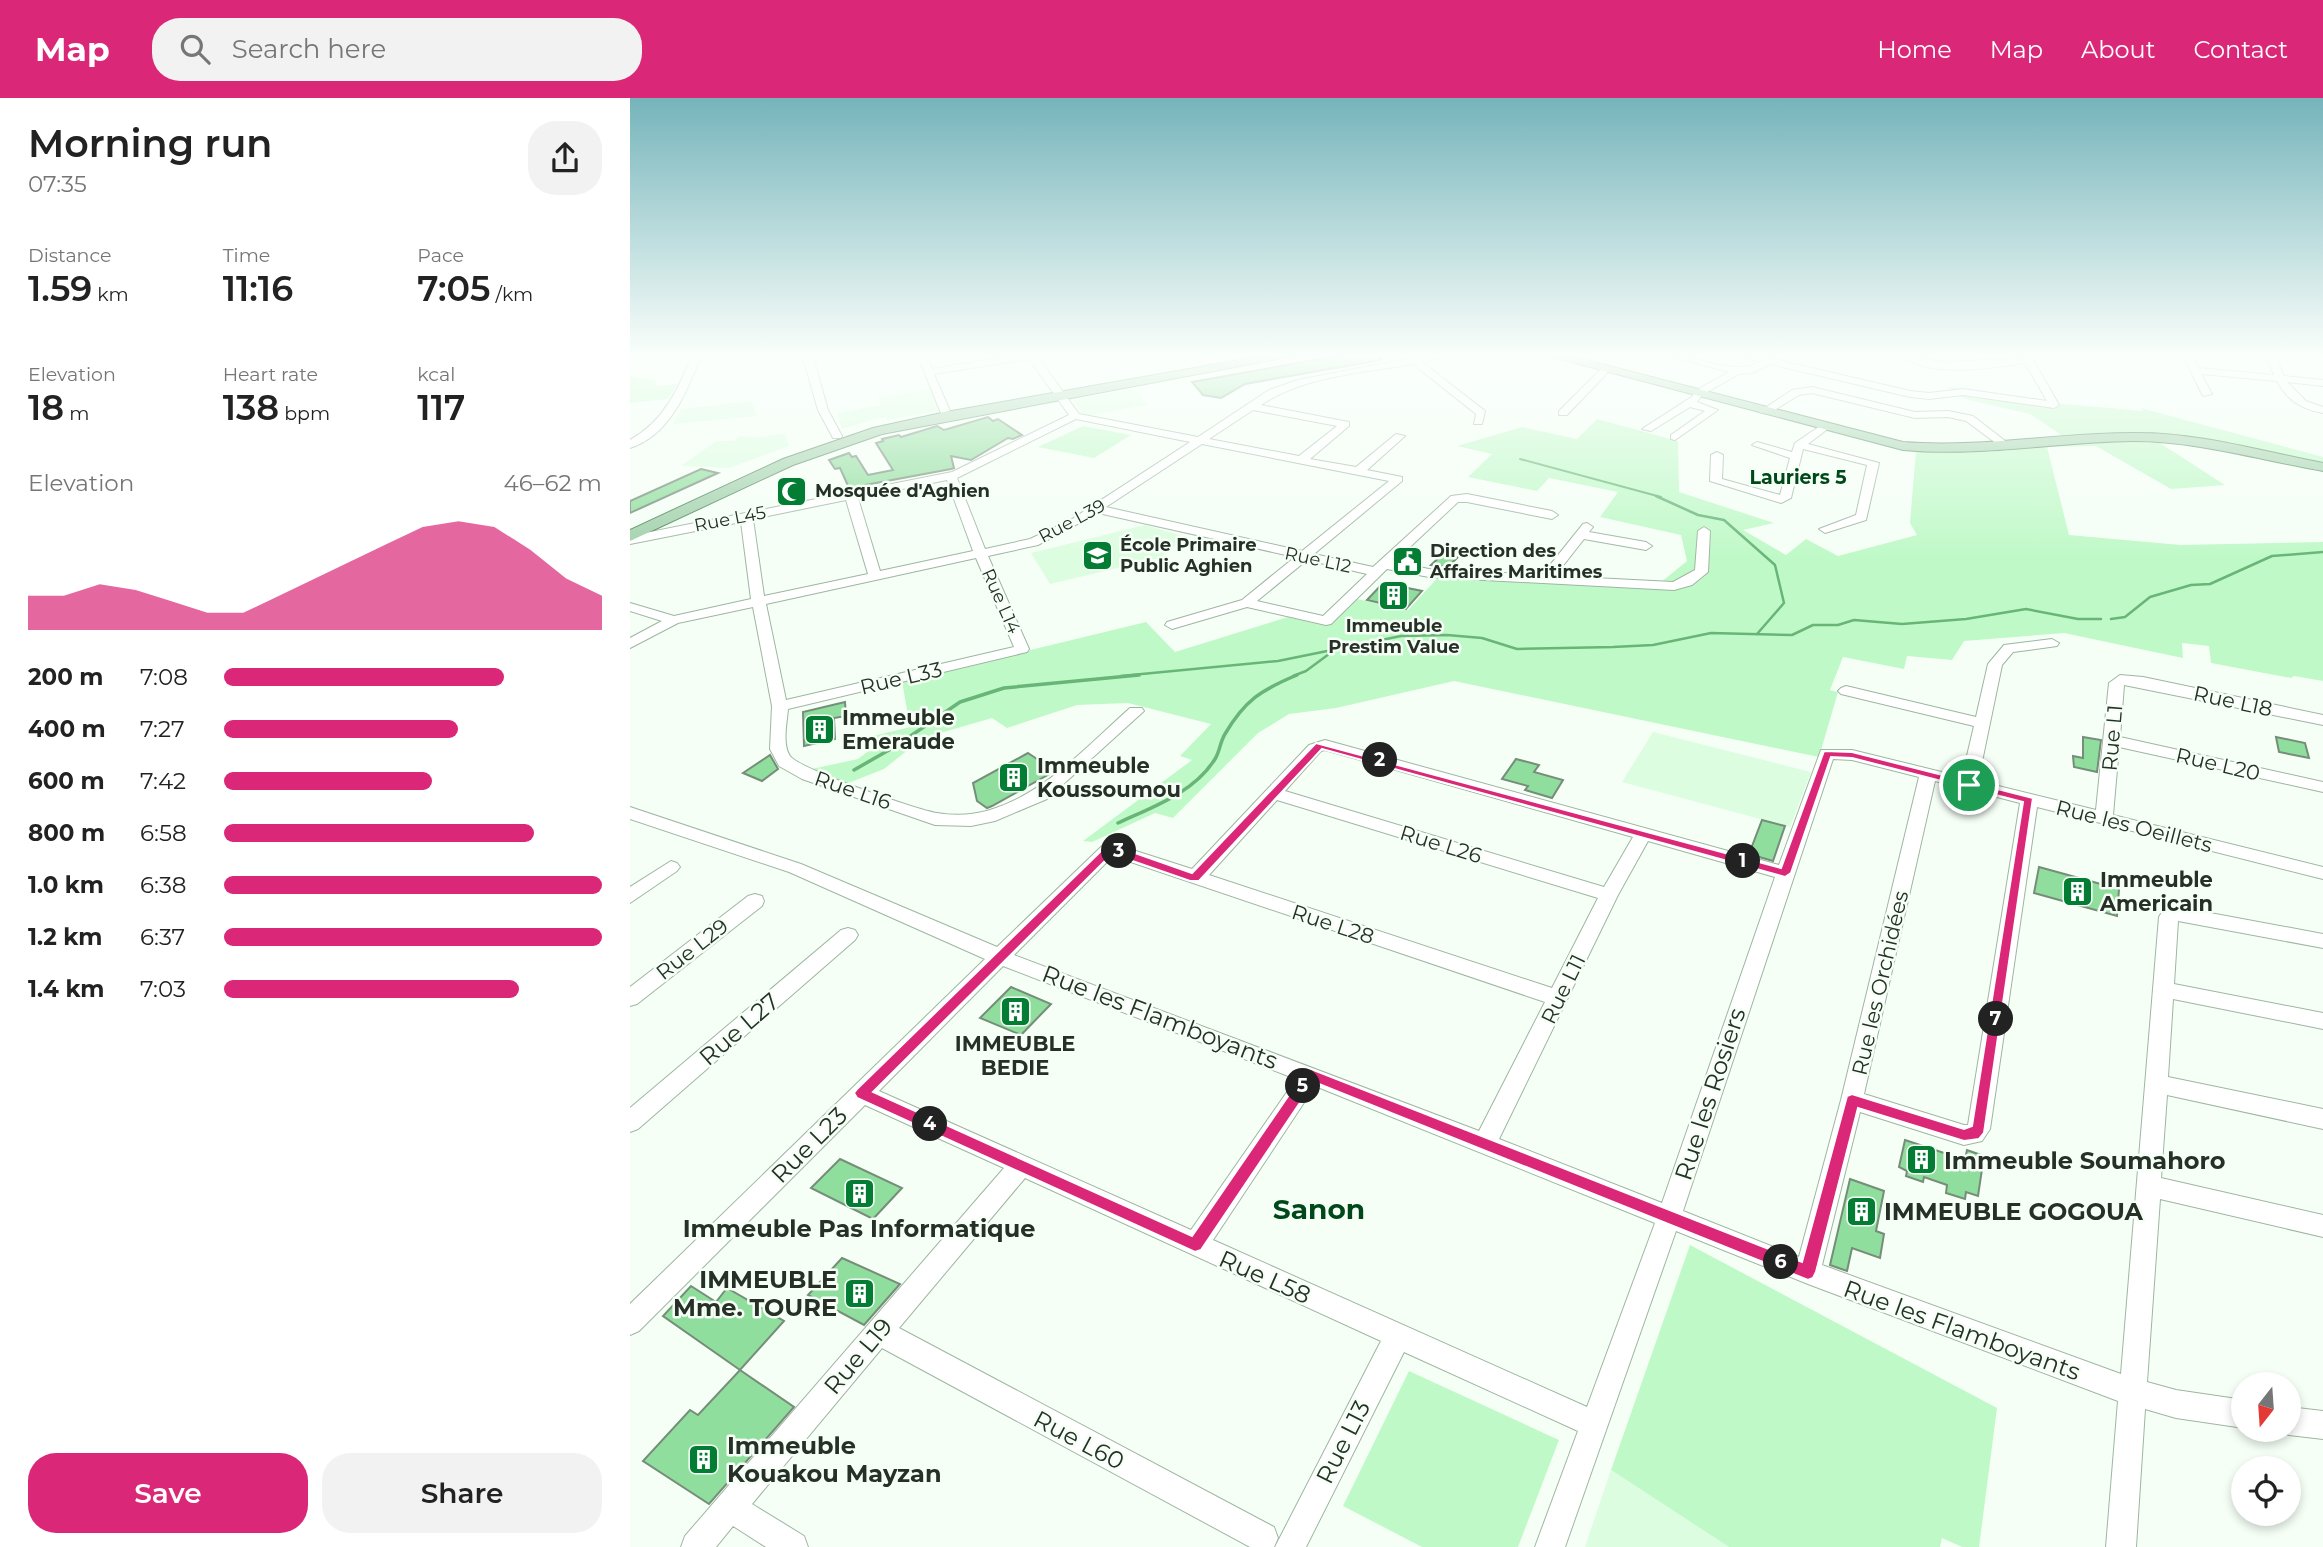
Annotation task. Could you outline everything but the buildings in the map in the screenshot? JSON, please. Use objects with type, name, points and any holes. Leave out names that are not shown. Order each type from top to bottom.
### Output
[{"type":"main road","points":[[630,528],[778,459],[837,436],[899,422]]},
{"type":"main road","points":[[630,538],[788,462],[843,441],[921,422]]},
{"type":"main road","points":[[1800,422],[1922,449],[2008,447],[2108,438],[2160,438],[2214,444],[2323,467]]},
{"type":"street","points":[[630,445],[663,422]]},
{"type":"street","points":[[829,422],[837,436]]},
{"type":"street","name":"Rue L45","points":[[630,538],[953,475],[978,467],[1057,422]]},
{"type":"street","points":[[1104,422],[1398,479],[1247,603],[1172,625]]},
{"type":"street","name":"Rue L39","points":[[630,644],[674,620],[1034,542],[1067,528],[1227,422]]},
{"type":"street","points":[[1302,460],[1345,425],[1328,422]]},
{"type":"street","points":[[1647,429],[1659,422]]},
{"type":"street","points":[[1675,437],[1697,422]]},
{"type":"street","points":[[1974,422],[2008,447]]},
{"type":"street","points":[[1717,455],[1716,481],[1781,499],[1784,498],[1797,450],[1824,428]]},
{"type":"street","points":[[1359,471],[1400,436]]},
{"type":"street","points":[[1757,445],[1873,463],[1862,517],[1825,529]]},
{"type":"street","name":"Rue L14","points":[[953,475],[980,554],[1022,649]]},
{"type":"street","points":[[851,496],[875,576]]},
{"type":"street","points":[[1247,603],[1326,621],[1455,499],[1467,498],[1552,515]]},
{"type":"street","name":"Rue L12","points":[[1097,509],[1305,557],[1380,568],[1674,586],[1687,582],[1701,572],[1704,531]]},
{"type":"street","name":"Rue L16","points":[[746,516],[759,601],[780,706],[778,749],[785,762],[808,775],[935,819],[971,820],[995,815],[1041,794],[1136,711]]},
{"type":"street","points":[[1545,580],[1584,531],[1646,546]]},
{"type":"street","points":[[630,607],[674,620]]},
{"type":"street","points":[[1969,785],[1995,664],[2007,650],[2052,643]]},
{"type":"street","name":"Rue L33","points":[[780,706],[1022,649]]},
{"type":"street","name":"Rue L1","points":[[2104,819],[2114,741],[2117,683],[2125,679],[2143,682]]},
{"type":"street","name":"Rue L18","points":[[2143,682],[2323,720]]},
{"type":"street","points":[[1846,691],[1982,723]]},
{"type":"street","name":"Rue L20","points":[[2114,741],[2323,787]]},
{"type":"street","points":[[1195,878],[1320,745],[1785,873]]},
{"type":"street","name":"Rue les Oeillets","points":[[1825,758],[1830,752],[1841,752],[2323,873]]},
{"type":"street","name":"Rue les Rosiers","points":[[1549,1547],[1669,1217],[1825,758]]},
{"type":"street","name":"Rue les Orchidées","points":[[1808,1272],[1852,1100],[1928,774]]},
{"type":"street","name":"Rue L26","points":[[1273,793],[1609,895]]},
{"type":"street","points":[[1852,1100],[1964,1135],[1974,1135],[1979,1129],[2029,800]]},
{"type":"street","name":"Rue les Flamboyants","points":[[630,813],[795,868],[1000,957],[1311,1074],[1808,1272],[2132,1392],[2176,1404],[2231,1412]]},
{"type":"street","name":"Rue L11","points":[[1485,1145],[1609,895],[1643,834]]},
{"type":"street","name":"Rue L28","points":[[1108,850],[1558,998]]},
{"type":"street","name":"Rue L23","points":[[634,1312],[862,1093],[1108,850]]},
{"type":"street","points":[[630,896],[671,867]]},
{"type":"street","name":"Rue L29","points":[[630,998],[755,901]]},
{"type":"street","points":[[2121,1547],[2167,927],[2172,915],[2323,941]]},
{"type":"street","name":"Rue L27","points":[[630,1122],[848,936]]},
{"type":"street","points":[[2162,989],[2323,1021]]},
{"type":"street","points":[[1195,1245],[1311,1074]]},
{"type":"street","points":[[2156,1084],[2323,1119]]},
{"type":"street","name":"Rue L58","points":[[862,1093],[1593,1424]]},
{"type":"street","name":"Rue L19","points":[[696,1547],[742,1515],[1021,1165]]},
{"type":"street","points":[[2147,1185],[2323,1226]]},
{"type":"street","name":"Rue L60","points":[[887,1336],[1263,1538]]},
{"type":"street","name":"Rue L13","points":[[1290,1547],[1397,1337]]},
{"type":"street","points":[[2301,1422],[2323,1425]]},
{"type":"street","points":[[742,1515],[793,1547]]},
{"type":"shaded area","points":[[840,422],[867,422],[842,429]]},
{"type":"shaded area","points":[[785,433],[789,446],[729,468],[681,466],[716,441],[734,441],[739,436],[760,437]]},
{"type":"shaded area","name":"École Primaire Public Aghien","points":[[1145,525],[1187,537],[1159,558],[1050,584],[1031,553]]},
{"type":"shaded area","points":[[1653,732],[1811,772],[1790,827],[1622,782]]},
{"type":"shaded area","points":[[1611,1470],[1729,1547],[1585,1547]]},
{"type":"green space","points":[[1594,422],[1607,422],[1678,441],[1679,492],[1774,523],[1743,530],[1786,555],[1806,539],[1838,556],[1917,535],[1910,523],[1916,451],[1922,444],[1960,446],[2064,437],[2041,422],[2192,422],[2323,457],[2323,465],[2149,436],[2225,485],[2171,489],[2096,446],[2047,447],[2069,535],[2181,545],[2323,542],[2323,681],[2294,676],[2291,678],[2211,663],[2209,646],[2182,643],[2183,658],[2064,633],[1964,641],[1952,660],[1907,656],[1904,669],[1843,657],[1830,690],[1838,692],[1819,757],[1454,681],[1336,708],[1289,714],[1258,733],[1173,818],[1155,813],[1092,842],[1083,841],[1192,760],[1180,756],[1211,724],[1128,703],[1077,705],[1007,728],[992,718],[923,738],[884,769],[846,784],[812,769],[858,759],[875,746],[873,736],[910,727],[902,681],[1146,622],[1175,652],[1288,617],[1326,626],[1357,599],[1408,610],[1443,572],[1660,583],[1687,561],[1681,535],[1600,517],[1618,492],[1549,478],[1537,491],[1468,477],[1492,454],[1457,446],[1522,427],[1577,439]]},
{"type":"green space","points":[[1083,426],[1131,435],[1094,458],[1038,447]]},
{"type":"green space","points":[[1690,1245],[1997,1408],[1979,1547],[1962,1547],[1942,1538],[1940,1547],[1729,1547],[1611,1470]]},
{"type":"green space","points":[[1409,1371],[1559,1440],[1518,1547],[1422,1547],[1343,1506]]},
{"type":"waterway","points":[[1520,459],[1661,497]]},
{"type":"waterway","points":[[1656,496],[1698,515],[1724,520],[1775,565],[1784,603],[1757,634]]},
{"type":"waterway","points":[[2111,619],[2125,617],[2150,597],[2191,585],[2210,584],[2272,556],[2323,552]]},
{"type":"waterway","points":[[1121,676],[1278,661],[1401,636],[1447,635],[1482,638],[1517,649],[1613,647],[1653,645],[1711,633],[1792,635],[1813,625],[1838,625],[1854,620],[1902,624],[1966,619],[2026,609],[2078,619],[2101,619]]},
{"type":"waterway","points":[[1293,676],[1306,671],[1333,651]]},
{"type":"waterway","points":[[854,770],[896,746],[960,702],[1004,688],[1139,675]]},
{"type":"waterway","points":[[1118,823],[1158,805],[1196,781],[1215,759],[1225,734],[1247,704],[1264,691],[1297,675]]},
{"type":"place","name":"Mosquée d'Aghien","points":[[792,491]]},
{"type":"place","name":"École Primaire Public Aghien","points":[[1097,555]]},
{"type":"place","name":"Direction des Affaires Maritimes","points":[[1407,561]]},
{"type":"place","name":"Immeuble Prestim Value","points":[[1394,595]]},
{"type":"place","name":"Immeuble Emeraude","points":[[819,729]]},
{"type":"place","name":"Immeuble Koussoumou","points":[[1014,777]]},
{"type":"place","name":"Immeuble Americain","points":[[2077,891]]},
{"type":"place","name":"IMMEUBLE BEDIE","points":[[1015,1011]]},
{"type":"place","name":"Immeuble Soumahoro","points":[[1921,1160]]},
{"type":"place","name":"Immeuble Pas Informatique","points":[[859,1194]]},
{"type":"place","name":"IMMEUBLE GOGOUA","points":[[1861,1211]]},
{"type":"place","name":"IMMEUBLE Mme. TOURE","points":[[860,1293]]},
{"type":"place","name":"Immeuble Kouakou Mayzan","points":[[704,1459]]},
{"type":"district","name":"Lauriers 5","points":[[1798,477]]},
{"type":"district","name":"Sanon","points":[[1319,1209]]},
{"type":"route","points":[[1320,745],[1785,873],[1825,756],[1830,752],[1841,752],[1969,785],[2029,800],[1979,1129],[1974,1135],[1964,1135],[1852,1100],[1808,1272],[1311,1074],[1195,1245],[862,1093],[1108,850],[1195,878],[1320,745]]}]
